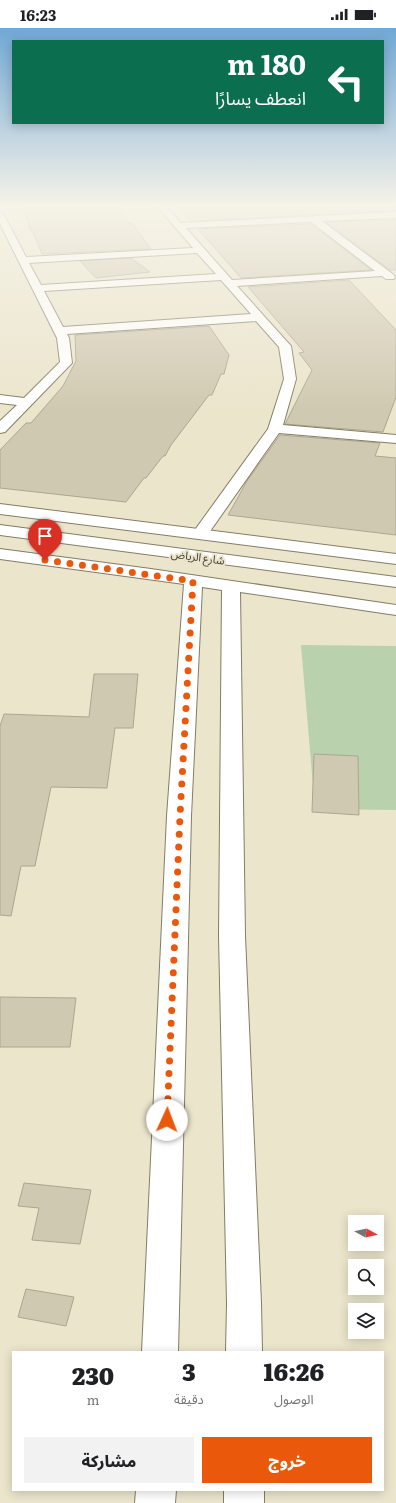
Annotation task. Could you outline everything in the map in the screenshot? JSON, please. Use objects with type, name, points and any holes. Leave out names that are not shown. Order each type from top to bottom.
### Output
[{"type":"street","points":[[0,429],[66,363],[63,338],[30,274]]},
{"type":"street","points":[[200,534],[275,429],[290,380],[284,346],[222,274]]},
{"type":"street","points":[[37,288],[366,274]]},
{"type":"street","points":[[386,274],[396,281]]},
{"type":"street","points":[[59,331],[259,317]]},
{"type":"street","points":[[0,399],[27,402]]},
{"type":"street","points":[[275,429],[396,439]]},
{"type":"street","name":"شارع الرياض","points":[[0,509],[396,559]]},
{"type":"street","name":"شارع الرياض","points":[[0,530],[396,582]]},
{"type":"street","points":[[0,554],[396,610]]},
{"type":"street","points":[[160,1351],[179,831],[193,581]]},
{"type":"street","points":[[231,586],[232,936],[244,1303],[244,1351]]},
{"type":"street","points":[[155,1503],[156,1491]]},
{"type":"street","points":[[244,1491],[244,1503]]},
{"type":"green space","points":[[301,645],[396,646],[396,810],[315,809]]},
{"type":"building","points":[[92,274],[133,274],[96,278]]},
{"type":"building","points":[[237,274],[309,274],[241,278]]},
{"type":"building","points":[[349,280],[396,330],[396,397],[383,432],[285,424],[312,370],[299,353],[304,352],[248,287]]},
{"type":"building","points":[[209,326],[229,355],[224,374],[221,374],[212,395],[209,395],[171,445],[165,456],[163,456],[146,478],[144,478],[126,502],[0,488],[0,450],[26,423],[31,423],[63,386],[76,361],[75,335]]},
{"type":"building","points":[[280,435],[380,443],[375,456],[396,458],[396,535],[228,515],[247,481]]},
{"type":"building","points":[[94,674],[138,674],[133,728],[115,728],[107,788],[51,787],[35,866],[21,866],[11,916],[0,915],[0,726],[4,714],[89,717]]},
{"type":"building","points":[[314,754],[358,756],[359,815],[312,812]]},
{"type":"building","points":[[0,997],[76,998],[70,1047],[0,1047]]},
{"type":"building","points":[[24,1183],[91,1190],[80,1244],[32,1240],[39,1208],[18,1206]]},
{"type":"building","points":[[26,1289],[74,1297],[66,1326],[18,1317]]},
{"type":"route","points":[[45,560],[193,581],[180,816],[167,1120]]}]
